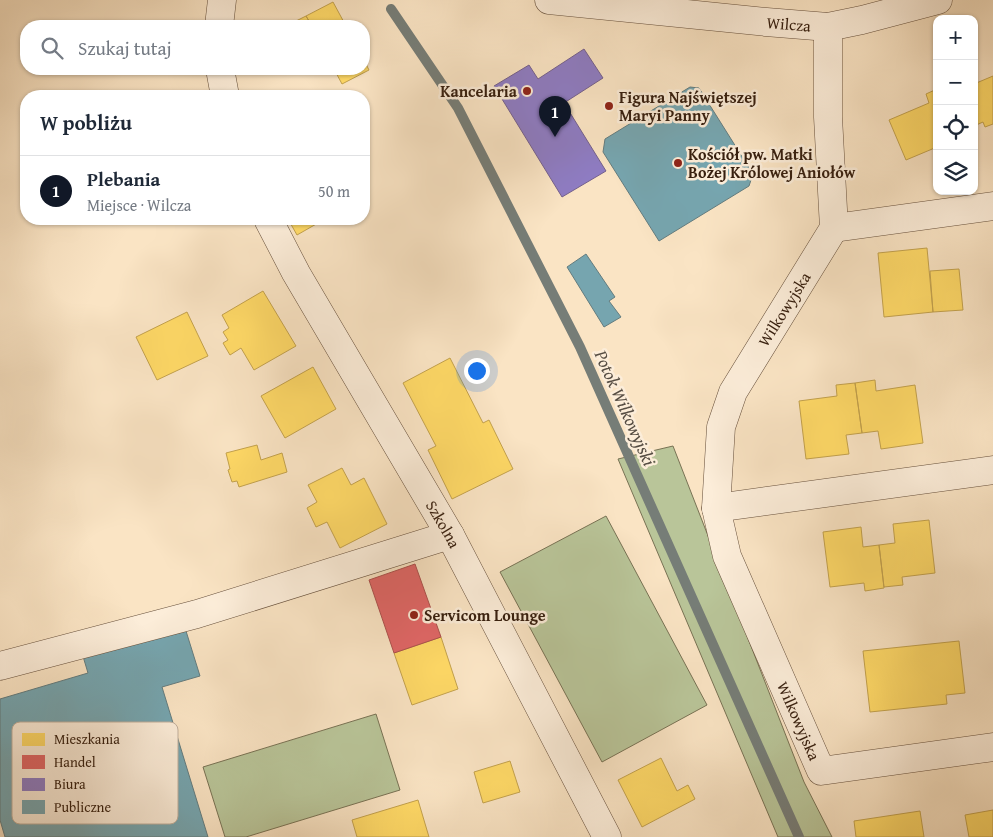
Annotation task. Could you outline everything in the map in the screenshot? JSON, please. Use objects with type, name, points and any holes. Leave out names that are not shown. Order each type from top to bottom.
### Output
[{"type":"street","points":[[220,20],[222,0]]},
{"type":"street","name":"Wilcza","points":[[549,0],[828,27],[938,0]]},
{"type":"street","points":[[828,27],[828,117],[834,228],[993,206]]},
{"type":"street","points":[[221,75],[224,90]]},
{"type":"street","name":"Szkolna","points":[[271,225],[296,273],[450,535],[607,837]]},
{"type":"street","name":"Wilkowyjska","points":[[834,228],[732,392],[721,427],[716,508],[727,556],[821,771],[993,747]]},
{"type":"street","points":[[716,508],[993,470]]},
{"type":"street","points":[[0,666],[197,614],[450,535]]},
{"type":"green space","points":[[673,446],[804,782],[832,837],[778,837],[618,459]]},
{"type":"green space","points":[[606,516],[707,705],[602,762],[500,572]]},
{"type":"green space","points":[[376,714],[400,790],[246,837],[225,837],[203,767]]},
{"type":"building: Mieszkania","points":[[333,2],[343,20],[308,20],[306,16]]},
{"type":"building: Mieszkania","points":[[306,16],[308,20],[298,20]]},
{"type":"building: Mieszkania","points":[[337,75],[359,75],[342,84]]},
{"type":"building: Mieszkania","points":[[993,76],[993,124],[985,127],[983,122],[978,124],[978,82]]},
{"type":"building: Mieszkania","points":[[933,91],[933,149],[906,160],[889,120],[929,103],[926,94]]},
{"type":"building: Mieszkania","points":[[291,225],[314,225],[297,235]]},
{"type":"building: Mieszkania","points":[[927,248],[933,312],[884,317],[878,253]]},
{"type":"building: Mieszkania","points":[[959,269],[963,310],[933,312],[930,271]]},
{"type":"building: Mieszkania","points":[[263,291],[296,346],[254,370],[241,348],[230,355],[223,343],[228,340],[223,332],[229,328],[222,315]]},
{"type":"building: Mieszkania","points":[[187,312],[208,356],[157,380],[136,337]]},
{"type":"building: Mieszkania","points":[[450,358],[483,423],[489,420],[513,469],[452,499],[428,450],[436,446],[403,383]]},
{"type":"building: Mieszkania","points":[[313,367],[336,409],[285,438],[261,396]]},
{"type":"building: Mieszkania","points":[[875,380],[876,391],[915,385],[923,443],[881,449],[878,431],[862,433],[855,383]]},
{"type":"building: Mieszkania","points":[[855,383],[862,433],[846,435],[849,454],[806,459],[799,401],[837,396],[836,385]]},
{"type":"building: Mieszkania","points":[[257,445],[261,460],[282,453],[287,472],[239,487],[237,481],[232,482],[226,453]]},
{"type":"building: Mieszkania","points":[[342,468],[351,485],[364,478],[387,524],[340,548],[327,522],[316,527],[307,508],[317,502],[308,485]]},
{"type":"building: Mieszkania","points":[[929,520],[935,573],[902,577],[903,585],[884,587],[879,545],[895,543],[893,524]]},
{"type":"building: Mieszkania","points":[[861,527],[863,547],[879,545],[884,588],[865,591],[864,583],[830,587],[823,532]]},
{"type":"building: Mieszkania","points":[[441,637],[458,689],[412,705],[394,653]]},
{"type":"building: Mieszkania","points":[[959,641],[965,693],[946,695],[947,704],[870,712],[863,651]]},
{"type":"building: Mieszkania","points":[[661,758],[677,791],[688,785],[695,799],[642,827],[618,780]]},
{"type":"building: Mieszkania","points":[[510,761],[520,792],[483,803],[474,772]]},
{"type":"building: Mieszkania","points":[[418,800],[429,837],[357,837],[352,820]]},
{"type":"building: Mieszkania","points":[[993,810],[993,837],[969,837],[965,815]]},
{"type":"building: Mieszkania","points":[[920,811],[924,837],[856,837],[854,821]]},
{"type":"building: Handel","points":[[415,564],[441,637],[394,653],[369,580]]},
{"type":"building: Biura","points":[[584,49],[603,78],[564,103],[606,171],[562,197],[494,86],[529,65],[538,79]]},
{"type":"building: Publiczne","name":"Kościół pw. Matki Bożej Królowej Aniołów","points":[[690,87],[699,88],[753,174],[749,186],[659,241],[603,152],[605,139]]},
{"type":"building: Publiczne","points":[[586,254],[615,297],[609,301],[621,317],[604,327],[567,267]]},
{"type":"building: Publiczne","points":[[172,626],[175,634],[186,631],[200,676],[162,687],[173,722],[12,722],[12,824],[178,824],[178,739],[208,837],[5,837],[0,820],[0,699],[88,673],[82,653]]},
{"type":"waterway","name":"Potok Wilkowyjski","points":[[391,9],[458,108],[580,347],[799,837]]},
{"type":"place","name":"Kancelaria","points":[[527,91]]},
{"type":"place","name":"Figura Najświętszej Maryi Panny","points":[[609,106]]},
{"type":"place","name":"Plebania","points":[[555,137]]},
{"type":"place","name":"Kościół pw. Matki Bożej Królowej Aniołów","points":[[678,163]]},
{"type":"place","name":"Servicom Lounge","points":[[414,615]]}]
